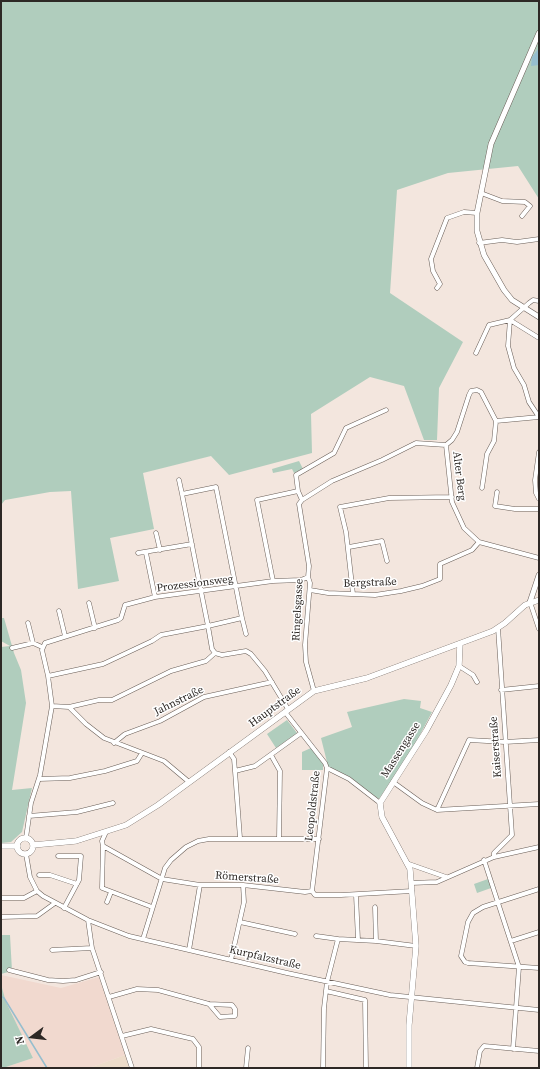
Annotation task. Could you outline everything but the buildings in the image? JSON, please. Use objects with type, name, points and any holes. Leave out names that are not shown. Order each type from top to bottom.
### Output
[{"type":"main road","name":"Hauptstraße","points":[[33,845],[76,841],[126,825],[189,782],[314,691],[367,678],[460,644],[498,628],[530,602],[539,600]]},
{"type":"main road","name":"Massengasse","points":[[380,803],[426,731],[451,685],[459,666],[460,644]]},
{"type":"main road","points":[[380,803],[382,817],[409,864],[412,891],[416,946],[411,998],[409,1068]]},
{"type":"main road","points":[[26,838],[31,840],[33,845],[32,850],[26,854],[21,852],[18,846],[20,840],[26,838]]},
{"type":"main road","points":[[1,846],[18,846]]},
{"type":"street","points":[[539,33],[491,144],[477,213],[479,243],[484,255],[504,290],[512,300],[539,317]]},
{"type":"street","points":[[481,193],[502,201],[525,202],[530,206],[522,216]]},
{"type":"street","points":[[437,288],[440,284],[433,271],[432,259],[447,218],[464,212],[477,213]]},
{"type":"street","points":[[479,243],[502,240],[517,242],[539,239]]},
{"type":"street","points":[[476,353],[489,325],[510,320],[533,300],[539,301]]},
{"type":"street","points":[[510,320],[539,338]]},
{"type":"street","points":[[496,421],[538,415],[529,402],[524,385],[513,363],[508,346],[510,320]]},
{"type":"street","name":"Alter Berg","points":[[479,542],[460,521],[452,497],[446,445],[452,440],[457,432],[471,391],[477,390],[481,392],[496,421],[494,441],[487,454],[482,488]]},
{"type":"street","points":[[386,410],[346,428],[334,453],[296,474],[298,491],[302,500],[332,481],[382,460],[416,443],[446,445]]},
{"type":"street","points":[[539,455],[535,480],[536,493],[539,500]]},
{"type":"street","points":[[179,480],[208,626],[215,653]]},
{"type":"street","points":[[182,494],[216,486],[246,634]]},
{"type":"street","points":[[272,581],[257,500],[298,491]]},
{"type":"street","points":[[497,492],[495,506],[515,509],[539,509]]},
{"type":"street","points":[[353,594],[348,547],[340,507],[389,498],[452,497]]},
{"type":"street","name":"Ringelsgasse","points":[[302,500],[298,507],[309,566],[308,577],[310,590],[305,645],[306,662],[314,691]]},
{"type":"street","points":[[156,533],[160,550]]},
{"type":"street","points":[[348,547],[382,541],[387,561]]},
{"type":"street","points":[[479,542],[539,558]]},
{"type":"street","name":"Bergstraße","points":[[310,590],[353,594],[388,593],[437,581],[440,579],[440,564],[472,550],[479,542]]},
{"type":"street","points":[[138,553],[146,553],[192,544]]},
{"type":"street","points":[[146,553],[155,597]]},
{"type":"street","points":[[539,575],[530,602],[539,629]]},
{"type":"street","name":"Prozessionsweg","points":[[42,647],[49,641],[95,628],[121,618],[125,605],[155,597],[236,588],[272,581],[301,580],[308,577]]},
{"type":"street","points":[[89,603],[95,628]]},
{"type":"street","points":[[59,611],[65,636]]},
{"type":"street","points":[[48,676],[103,664],[152,641],[161,635],[242,618]]},
{"type":"street","points":[[28,623],[33,643]]},
{"type":"street","name":"Kaiserstraße","points":[[494,857],[494,853],[512,835],[498,628]]},
{"type":"street","points":[[12,648],[33,643],[42,647],[52,706],[39,779],[32,799],[26,838]]},
{"type":"street","points":[[215,653],[222,655],[246,651],[258,661],[272,682],[287,710]]},
{"type":"street","points":[[69,707],[99,700],[112,700],[171,671],[206,661],[215,653]]},
{"type":"street","points":[[459,666],[473,675],[476,682]]},
{"type":"street","name":"Jahnstraße","points":[[114,743],[125,734],[160,721],[204,697],[272,682]]},
{"type":"street","points":[[501,690],[539,686]]},
{"type":"street","points":[[52,706],[64,705],[69,707],[98,734],[114,743],[164,761],[189,782]]},
{"type":"street","name":"Leopoldstraße","points":[[287,710],[301,733],[325,763],[327,768],[312,891]]},
{"type":"street","points":[[235,771],[255,766],[301,733]]},
{"type":"street","points":[[437,810],[468,741],[472,739],[505,742],[539,740]]},
{"type":"street","points":[[229,752],[234,759],[240,838]]},
{"type":"street","points":[[39,779],[70,778],[105,771],[137,761],[142,753]]},
{"type":"street","points":[[271,755],[280,771],[279,839]]},
{"type":"street","points":[[327,768],[349,779],[380,803]]},
{"type":"street","points":[[393,782],[422,803],[437,810],[539,804]]},
{"type":"street","points":[[29,816],[77,812],[113,803]]},
{"type":"street","points":[[106,832],[102,841],[102,888],[152,907]]},
{"type":"street","points":[[143,939],[165,868],[171,860],[193,843],[209,839],[240,838],[319,839]]},
{"type":"street","name":"Römerstraße","points":[[103,846],[162,879],[200,885],[244,884],[305,892],[312,891],[315,895],[356,895],[412,891]]},
{"type":"street","points":[[411,883],[437,882],[484,860],[539,847]]},
{"type":"street","points":[[1,898],[24,898],[37,890],[28,869],[26,854]]},
{"type":"street","points":[[58,856],[81,856],[80,875],[77,884],[64,908]]},
{"type":"street","points":[[484,860],[519,967],[514,1049]]},
{"type":"street","points":[[409,864],[446,877]]},
{"type":"street","points":[[39,875],[50,875],[77,884]]},
{"type":"street","points":[[232,960],[244,902],[244,884]]},
{"type":"street","points":[[189,950],[200,885]]},
{"type":"street","points":[[539,889],[479,909],[470,916],[461,956],[465,962],[468,963],[539,968]]},
{"type":"street","name":"Kurpfalzstraße","points":[[37,890],[64,908],[88,920],[128,936],[299,976],[411,998],[539,1010]]},
{"type":"street","points":[[107,902],[112,892]]},
{"type":"street","points":[[356,895],[358,940]]},
{"type":"street","points":[[1,917],[38,916],[55,903]]},
{"type":"street","points":[[375,908],[376,941]]},
{"type":"street","points":[[88,920],[92,948],[132,1068]]},
{"type":"street","points":[[240,922],[295,934]]},
{"type":"street","points":[[511,941],[539,932]]},
{"type":"street","points":[[316,936],[416,946]]},
{"type":"street","points":[[323,1068],[323,1034],[327,982],[338,939]]},
{"type":"street","points":[[52,950],[92,948]]},
{"type":"street","points":[[9,970],[48,980],[63,981],[76,980],[101,972]]},
{"type":"street","points":[[109,998],[131,990],[147,988],[209,1004],[232,1005],[236,1009],[235,1016],[220,1017],[209,1004]]},
{"type":"street","points":[[326,991],[365,1000],[366,1068]]},
{"type":"street","points":[[122,1036],[151,1029],[193,1038],[200,1047],[199,1068]]},
{"type":"street","points":[[477,1068],[480,1051],[484,1046],[539,1051]]},
{"type":"street","points":[[246,1068],[248,1048]]},
{"type":"shaded area","points":[[1,975],[61,988],[99,977],[125,1055],[89,1068],[3,1068],[33,1058],[6,1002],[1,984]]},
{"type":"shaded area","points":[[125,1055],[129,1068],[89,1068]]},
{"type":"green space","points":[[1,1],[539,1],[539,199],[518,166],[448,173],[397,190],[390,293],[463,342],[439,388],[437,440],[424,440],[404,386],[370,377],[311,414],[312,453],[229,475],[211,456],[143,473],[154,529],[110,538],[119,581],[78,589],[71,491],[50,492],[5,500],[1,505]]},
{"type":"green space","points":[[299,461],[303,469],[294,473],[292,469],[273,473],[272,469]]},
{"type":"green space","points":[[1,618],[4,618],[14,653],[21,670],[26,703],[12,790],[32,788],[22,832],[11,842],[1,843],[1,647],[10,646],[1,641]]},
{"type":"green space","points":[[404,699],[421,701],[420,708],[432,712],[412,750],[379,799],[328,766],[321,738],[352,727],[347,712]]},
{"type":"green space","points":[[287,720],[297,733],[276,748],[267,734]]},
{"type":"green space","points":[[311,748],[323,764],[323,770],[302,770],[302,752]]},
{"type":"green space","points":[[488,879],[491,888],[477,893],[474,884]]},
{"type":"green space","points":[[1,935],[10,935],[12,971],[1,974]]},
{"type":"green space","points":[[1,984],[6,1002],[33,1058],[3,1068],[1,1068]]},
{"type":"water","points":[[539,48],[539,65],[531,66],[532,57]]},
{"type":"waterway","points":[[1,996],[4,998],[47,1068]]}]
